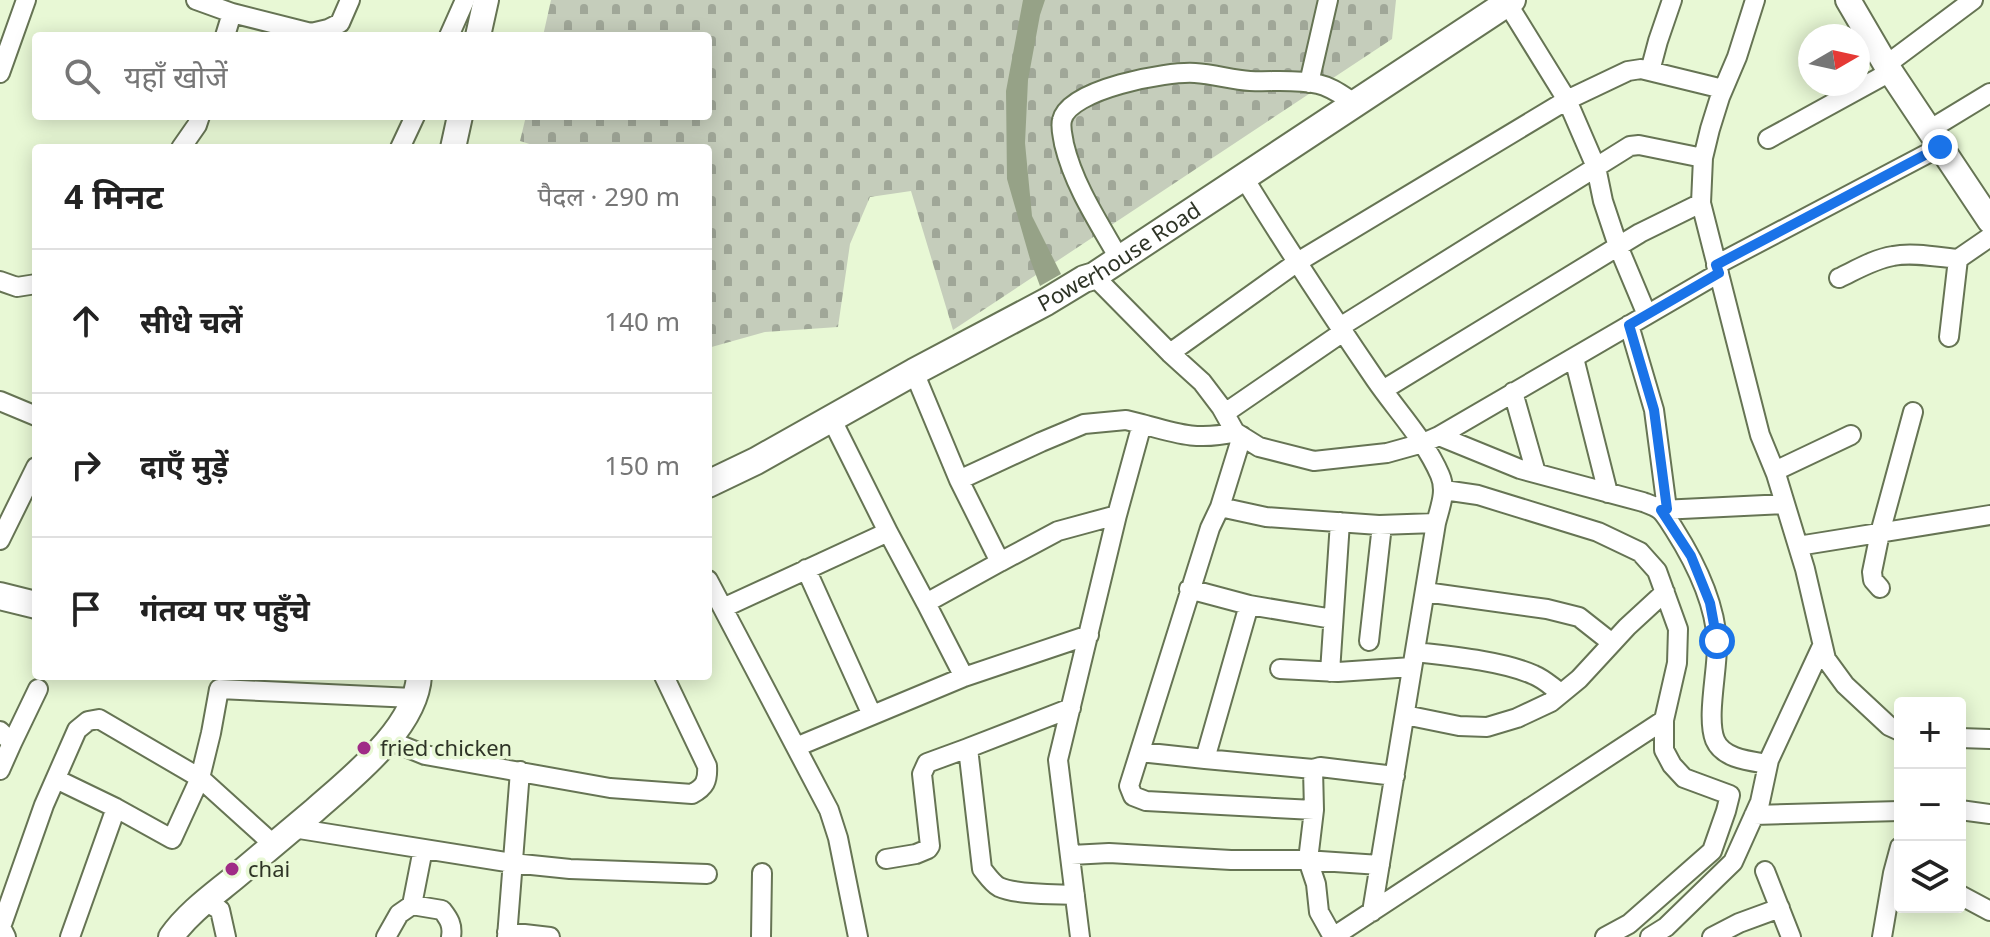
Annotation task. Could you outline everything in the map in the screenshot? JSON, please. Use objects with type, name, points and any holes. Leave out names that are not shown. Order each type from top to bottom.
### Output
[{"type":"main road","name":"Powerhouse Road","points":[[712,482],[756,461],[1120,260],[1509,2]]},
{"type":"main road","points":[[0,596],[32,604]]},
{"type":"street","points":[[0,73],[26,0]]},
{"type":"street","points":[[196,0],[232,13],[307,32]]},
{"type":"street","points":[[315,32],[340,23],[350,0]]},
{"type":"street","points":[[451,32],[465,0]]},
{"type":"street","points":[[479,32],[486,0]]},
{"type":"street","points":[[1309,83],[1328,0]]},
{"type":"street","points":[[1650,71],[1672,0]]},
{"type":"street","points":[[1755,0],[1723,89],[1703,158],[1701,203],[1760,435],[1775,471],[1798,546],[1826,659],[1845,685],[1894,728]]},
{"type":"street","points":[[1848,0],[1888,69],[1935,139],[1986,205]]},
{"type":"street","points":[[1768,139],[1888,69],[1973,0]]},
{"type":"street","points":[[1509,2],[1567,100],[1596,167],[1618,246],[1647,315]]},
{"type":"street","points":[[226,32],[232,13]]},
{"type":"street","points":[[1170,353],[1296,263],[1567,100],[1628,71],[1641,69],[1723,89]]},
{"type":"street","points":[[1120,260],[1069,165],[1061,127],[1062,116],[1072,106],[1104,89],[1174,73],[1249,81],[1309,83],[1331,88],[1356,104]]},
{"type":"street","points":[[1089,278],[1202,382],[1238,434],[1259,447],[1314,461],[1387,453],[1430,444],[1647,315],[1935,139],[1990,93]]},
{"type":"street","points":[[184,144],[199,120]]},
{"type":"street","points":[[402,144],[413,120]]},
{"type":"street","points":[[454,144],[459,120]]},
{"type":"street","points":[[1225,413],[1342,330],[1630,146],[1639,145],[1703,158]]},
{"type":"street","points":[[1244,178],[1296,263],[1383,390],[1430,444],[1443,483],[1372,912]]},
{"type":"street","points":[[1383,390],[1640,233],[1701,203]]},
{"type":"street","points":[[1839,278],[1876,260],[1895,255],[1958,259],[1990,237]]},
{"type":"street","points":[[1949,337],[1958,259]]},
{"type":"street","points":[[0,281],[17,287],[32,285]]},
{"type":"street","points":[[1629,325],[1654,410],[1664,510],[1691,556],[1710,603],[1717,641],[1711,714],[1714,738],[1721,749],[1742,760],[1767,766]]},
{"type":"street","points":[[1574,358],[1608,493]]},
{"type":"street","points":[[914,372],[959,480],[1000,562]]},
{"type":"street","points":[[1513,392],[1536,473]]},
{"type":"street","points":[[0,401],[32,414]]},
{"type":"street","points":[[1880,588],[1873,580],[1872,572],[1913,412]]},
{"type":"street","points":[[831,418],[964,677]]},
{"type":"street","points":[[959,480],[1084,424],[1126,420],[1184,436],[1238,434]]},
{"type":"street","points":[[1080,937],[1058,760],[1142,424]]},
{"type":"street","points":[[1238,434],[1220,507],[1189,589],[1129,786],[1133,796],[1146,801],[1314,810]]},
{"type":"street","points":[[1775,471],[1851,435]]},
{"type":"street","points":[[1430,444],[1664,510],[1785,504]]},
{"type":"street","points":[[0,540],[32,480]]},
{"type":"street","points":[[1443,483],[1598,532],[1640,552],[1657,571],[1665,592],[1678,629],[1677,663],[1664,720],[1664,750],[1684,778],[1730,795],[1712,851],[1635,930],[1605,937]]},
{"type":"street","points":[[1220,507],[1266,517],[1382,525],[1436,523]]},
{"type":"street","points":[[926,603],[1058,531],[1117,515]]},
{"type":"street","points":[[1798,546],[1990,515]]},
{"type":"street","points":[[1330,672],[1340,522]]},
{"type":"street","points":[[1369,641],[1382,525]]},
{"type":"street","points":[[723,608],[888,532]]},
{"type":"street","points":[[806,569],[872,715]]},
{"type":"street","points":[[712,587],[829,810],[838,838],[858,937]]},
{"type":"street","points":[[1189,589],[1249,605],[1333,619]]},
{"type":"street","points":[[1425,592],[1547,609],[1579,617],[1612,643]]},
{"type":"street","points":[[1405,715],[1459,726],[1487,727],[1517,718],[1551,702],[1579,679],[1665,592]]},
{"type":"street","points":[[1205,759],[1249,605]]},
{"type":"street","points":[[796,747],[964,677],[1089,635]]},
{"type":"street","points":[[1650,937],[1666,927],[1733,862],[1757,808],[1767,766],[1822,646]]},
{"type":"street","points":[[1280,669],[1330,672],[1414,659],[1456,657],[1536,676],[1561,693]]},
{"type":"street","points":[[388,740],[425,755],[610,788],[692,794],[702,789],[707,779],[707,766],[666,680]]},
{"type":"street","points":[[56,779],[116,808],[169,845],[200,778],[219,689],[416,687],[408,712],[372,760],[205,901],[171,937]]},
{"type":"street","points":[[0,770],[6,737],[38,689]]},
{"type":"street","points":[[886,859],[916,854],[930,846],[922,774],[927,763],[1071,708]]},
{"type":"street","points":[[6,937],[1,927],[44,805],[77,730],[88,721],[99,719],[200,778],[274,845]]},
{"type":"street","points":[[1313,769],[1314,810],[1308,860],[1316,884],[1319,912],[1333,937],[1664,720]]},
{"type":"street","points":[[1966,738],[1990,739]]},
{"type":"street","points":[[968,748],[982,869],[999,887],[1075,895]]},
{"type":"street","points":[[1140,752],[1395,776]]},
{"type":"street","points":[[520,771],[507,934],[550,937]]},
{"type":"street","points":[[70,937],[116,808]]},
{"type":"street","points":[[1757,808],[1894,811]]},
{"type":"street","points":[[1966,811],[1990,814]]},
{"type":"street","points":[[293,828],[512,863],[570,869],[707,874]]},
{"type":"street","points":[[412,905],[423,849]]},
{"type":"street","points":[[1071,855],[1109,853],[1380,865]]},
{"type":"street","points":[[1882,937],[1894,869]]},
{"type":"street","points":[[1765,871],[1791,937]]},
{"type":"street","points":[[761,937],[762,873]]},
{"type":"street","points":[[1966,898],[1990,911]]},
{"type":"street","points":[[205,901],[220,910],[226,937]]},
{"type":"street","points":[[386,937],[399,914],[412,905],[442,910],[450,920],[451,937]]},
{"type":"street","points":[[1712,937],[1780,908]]},
{"type":"green space","points":[[551,0],[1396,0],[1392,39],[953,330],[911,191],[870,197],[850,244],[838,327],[765,332],[712,347],[712,144],[529,144],[520,141],[525,120],[712,120],[712,32],[544,32]]},
{"type":"shaded area","points":[[1023,0],[1045,0],[1028,80],[1025,143],[1032,216],[1061,274],[1040,286],[1007,179],[1006,91]]},
{"type":"place","name":"fried chicken","points":[[364,748]]},
{"type":"place","name":"chai","points":[[232,869]]},
{"type":"route","points":[[1717,641],[1710,603],[1691,556],[1661,510],[1667,509],[1654,410],[1629,325],[1719,273],[1716,265],[1940,147]]}]
